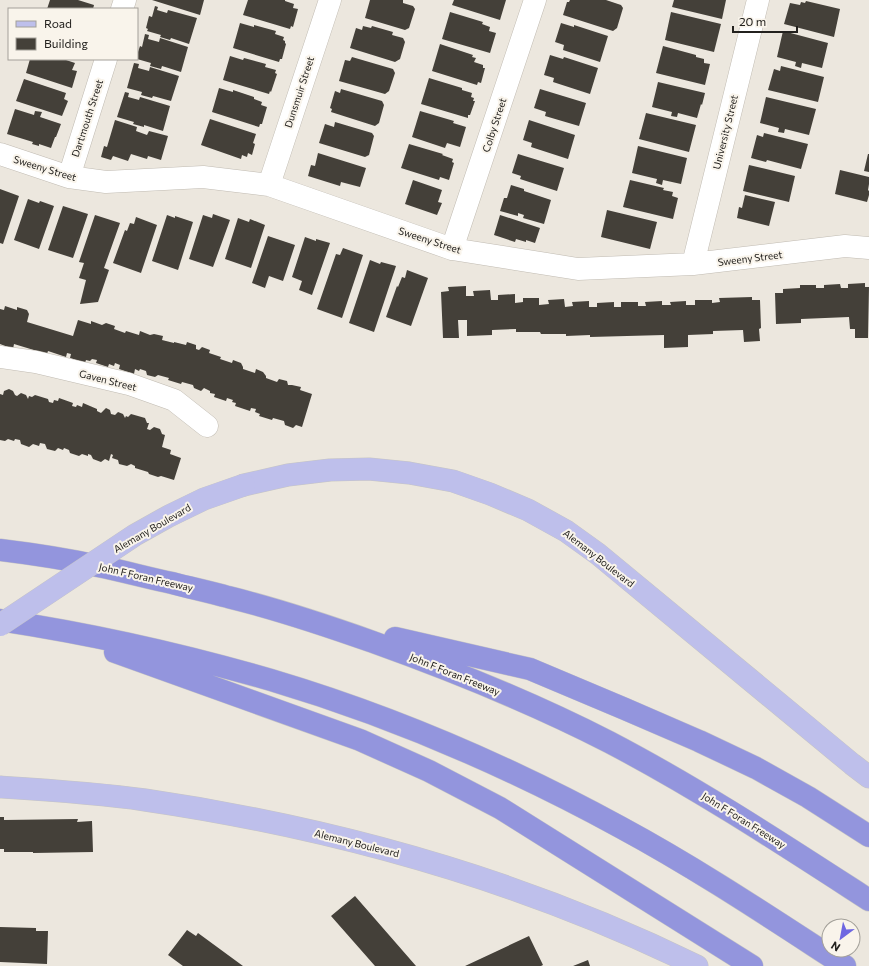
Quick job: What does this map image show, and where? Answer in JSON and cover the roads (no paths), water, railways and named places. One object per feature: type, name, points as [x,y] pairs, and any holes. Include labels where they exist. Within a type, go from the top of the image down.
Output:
[{"type":"highway","name":"John F Foran Freeway","points":[[0,550],[99,566],[227,596],[350,634],[498,690],[568,722],[694,789],[765,832],[869,900]]},
{"type":"highway","points":[[271,609],[530,669],[699,741],[756,768],[808,797],[869,836]]},
{"type":"highway","points":[[0,620],[87,635],[172,654],[272,680],[366,712],[450,745],[536,784],[621,828],[702,874],[845,966]]},
{"type":"highway","points":[[40,626],[360,740],[429,771],[500,808],[752,966]]},
{"type":"main road","name":"Alemany Boulevard","points":[[0,624],[135,535],[204,499],[244,485],[288,475],[330,470],[369,469],[409,473],[453,481],[490,494],[528,510],[566,531],[598,554],[869,777]]},
{"type":"main road","name":"Alemany Boulevard","points":[[0,787],[54,790],[144,800],[235,815],[325,834],[411,856],[498,884],[584,916],[697,966]]},
{"type":"street","name":"Dunsmuir Street","points":[[268,185],[330,0]]},
{"type":"street","name":"Colby Street","points":[[452,249],[535,0]]},
{"type":"street","name":"University Street","points":[[693,264],[758,0]]},
{"type":"street","name":"Dartmouth Street","points":[[68,177],[106,60]]},
{"type":"street","name":"Sweeny Street","points":[[0,154],[68,177],[106,182],[203,177],[268,185],[452,249],[578,269],[693,264],[845,246],[869,248]]},
{"type":"street","name":"Gaven Street","points":[[0,357],[36,362],[130,384],[174,400],[207,426]]}]
